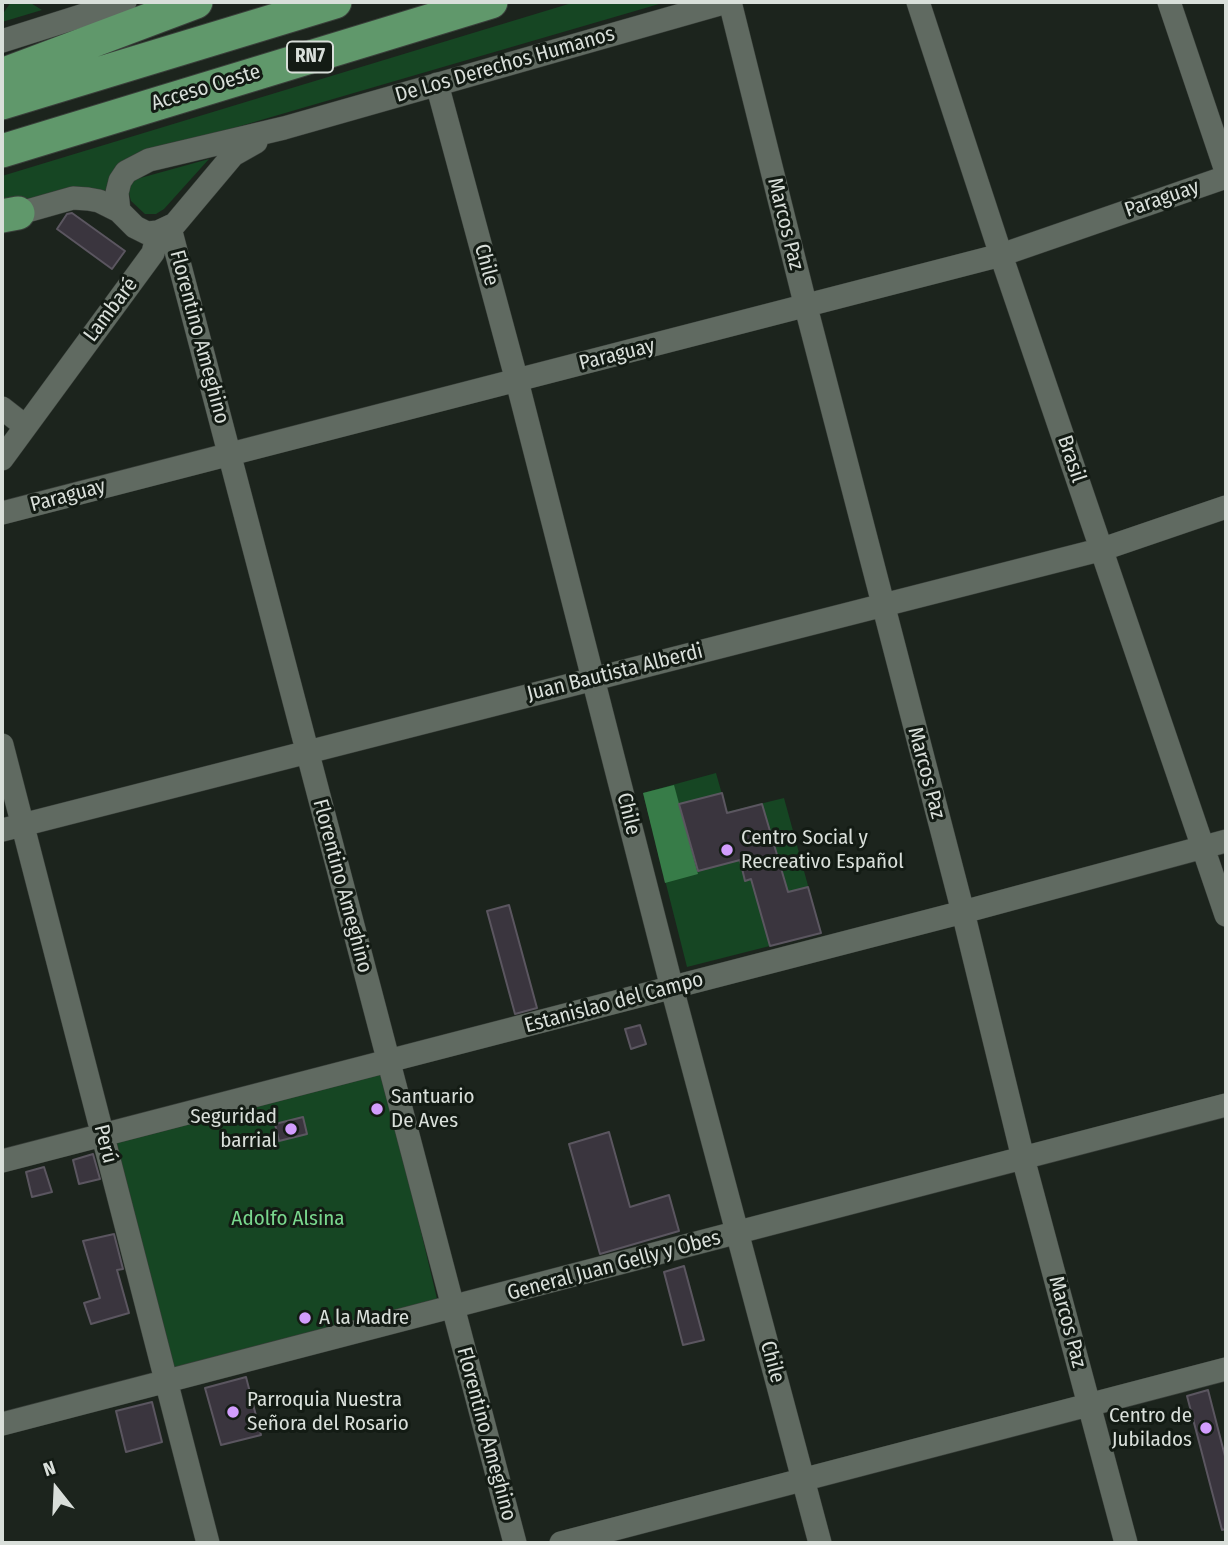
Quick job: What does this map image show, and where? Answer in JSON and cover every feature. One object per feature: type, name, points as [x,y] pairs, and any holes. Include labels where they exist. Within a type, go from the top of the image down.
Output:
[{"type":"highway","points":[[2,75],[196,2]]},
{"type":"highway","name":"RN7","points":[[2,103],[334,2]]},
{"type":"highway","name":"Acceso Oeste","points":[[2,151],[491,2]]},
{"type":"street","points":[[2,41],[125,2]]},
{"type":"street","name":"De Los Derechos Humanos","points":[[119,211],[117,193],[120,181],[126,172],[138,165],[284,128],[728,2]]},
{"type":"street","name":"Marcos Paz","points":[[728,2],[963,912],[1023,1158],[1126,1543]]},
{"type":"street","name":"Brasil","points":[[918,2],[1001,255],[1226,915]]},
{"type":"street","points":[[1169,2],[1226,171]]},
{"type":"street","name":"Chile","points":[[437,84],[517,381],[672,988],[820,1543]]},
{"type":"street","name":"De Los Derechos Humanos","points":[[222,167],[233,155],[284,128]]},
{"type":"street","name":"Lambaré","points":[[2,459],[153,253],[164,230],[176,224],[222,167]]},
{"type":"street","name":"Paraguay","points":[[2,513],[1001,255],[1226,177]]},
{"type":"street","points":[[7,216],[73,198],[99,201],[119,211],[135,227],[147,233],[164,230]]},
{"type":"street","name":"Florentino Ameghino","points":[[164,230],[230,454],[515,1543]]},
{"type":"street","points":[[2,408],[25,426]]},
{"type":"street","name":"Juan Bautista Alberdi","points":[[13,828],[883,606],[1102,548],[1226,507]]},
{"type":"street","name":"Perú","points":[[2,745],[13,828],[102,1136],[208,1543]]},
{"type":"street","name":"Estanislao del Campo","points":[[2,1161],[963,912],[1226,841]]},
{"type":"street","name":"General Juan Gelly y Obes","points":[[2,1424],[1226,1105]]},
{"type":"street","points":[[561,1543],[1226,1370]]},
{"type":"green space","points":[[11,2],[29,2],[42,10],[2,22],[2,15]]},
{"type":"green space","points":[[575,2],[666,2],[141,155],[121,162],[102,196],[2,206],[2,176]]},
{"type":"green space","points":[[209,159],[164,209],[156,214],[145,214],[131,201],[128,189],[133,180]]},
{"type":"green space","name":"Centro Social y Recreativo Español","points":[[716,773],[727,812],[784,798],[821,933],[687,967],[643,793]]},
{"type":"green space","name":"Adolfo Alsina","points":[[382,1068],[438,1303],[175,1371],[115,1143]]},
{"type":"shaded area","points":[[674,785],[698,874],[665,883],[643,793]]},
{"type":"building","points":[[72,213],[125,251],[112,269],[57,229],[67,214]]},
{"type":"building","points":[[722,793],[727,813],[762,804],[788,892],[808,887],[821,933],[770,946],[751,879],[745,881],[740,860],[698,871],[679,804]]},
{"type":"building","points":[[509,905],[537,1008],[515,1014],[487,911]]},
{"type":"building","points":[[640,1025],[646,1044],[631,1049],[625,1029]]},
{"type":"building","name":"Seguridad barrial","points":[[303,1117],[307,1134],[279,1141],[275,1124]]},
{"type":"building","points":[[609,1132],[630,1207],[669,1195],[679,1231],[600,1254],[569,1144]]},
{"type":"building","points":[[93,1154],[100,1179],[79,1184],[73,1160]]},
{"type":"building","points":[[44,1167],[52,1192],[32,1197],[26,1172]]},
{"type":"building","points":[[114,1234],[123,1269],[117,1270],[129,1313],[91,1324],[84,1303],[100,1298],[83,1241]]},
{"type":"building","points":[[684,1266],[704,1340],[683,1345],[664,1272]]},
{"type":"building","name":"Parroquia Nuestra Señora del Rosario","points":[[246,1377],[261,1435],[221,1445],[205,1388]]},
{"type":"building","name":"Centro de Jubilados","points":[[1208,1390],[1226,1460],[1226,1529],[1222,1530],[1187,1396]]},
{"type":"building","points":[[152,1402],[162,1442],[126,1452],[116,1411]]},
{"type":"place","name":"Centro Social y Recreativo Español","points":[[727,850]]},
{"type":"place","name":"Santuario De Aves","points":[[377,1109]]},
{"type":"place","name":"Seguridad barrial","points":[[291,1129]]},
{"type":"place","name":"A la Madre","points":[[305,1318]]},
{"type":"place","name":"Parroquia Nuestra Señora del Rosario","points":[[233,1412]]},
{"type":"place","name":"Centro de Jubilados","points":[[1206,1428]]}]
